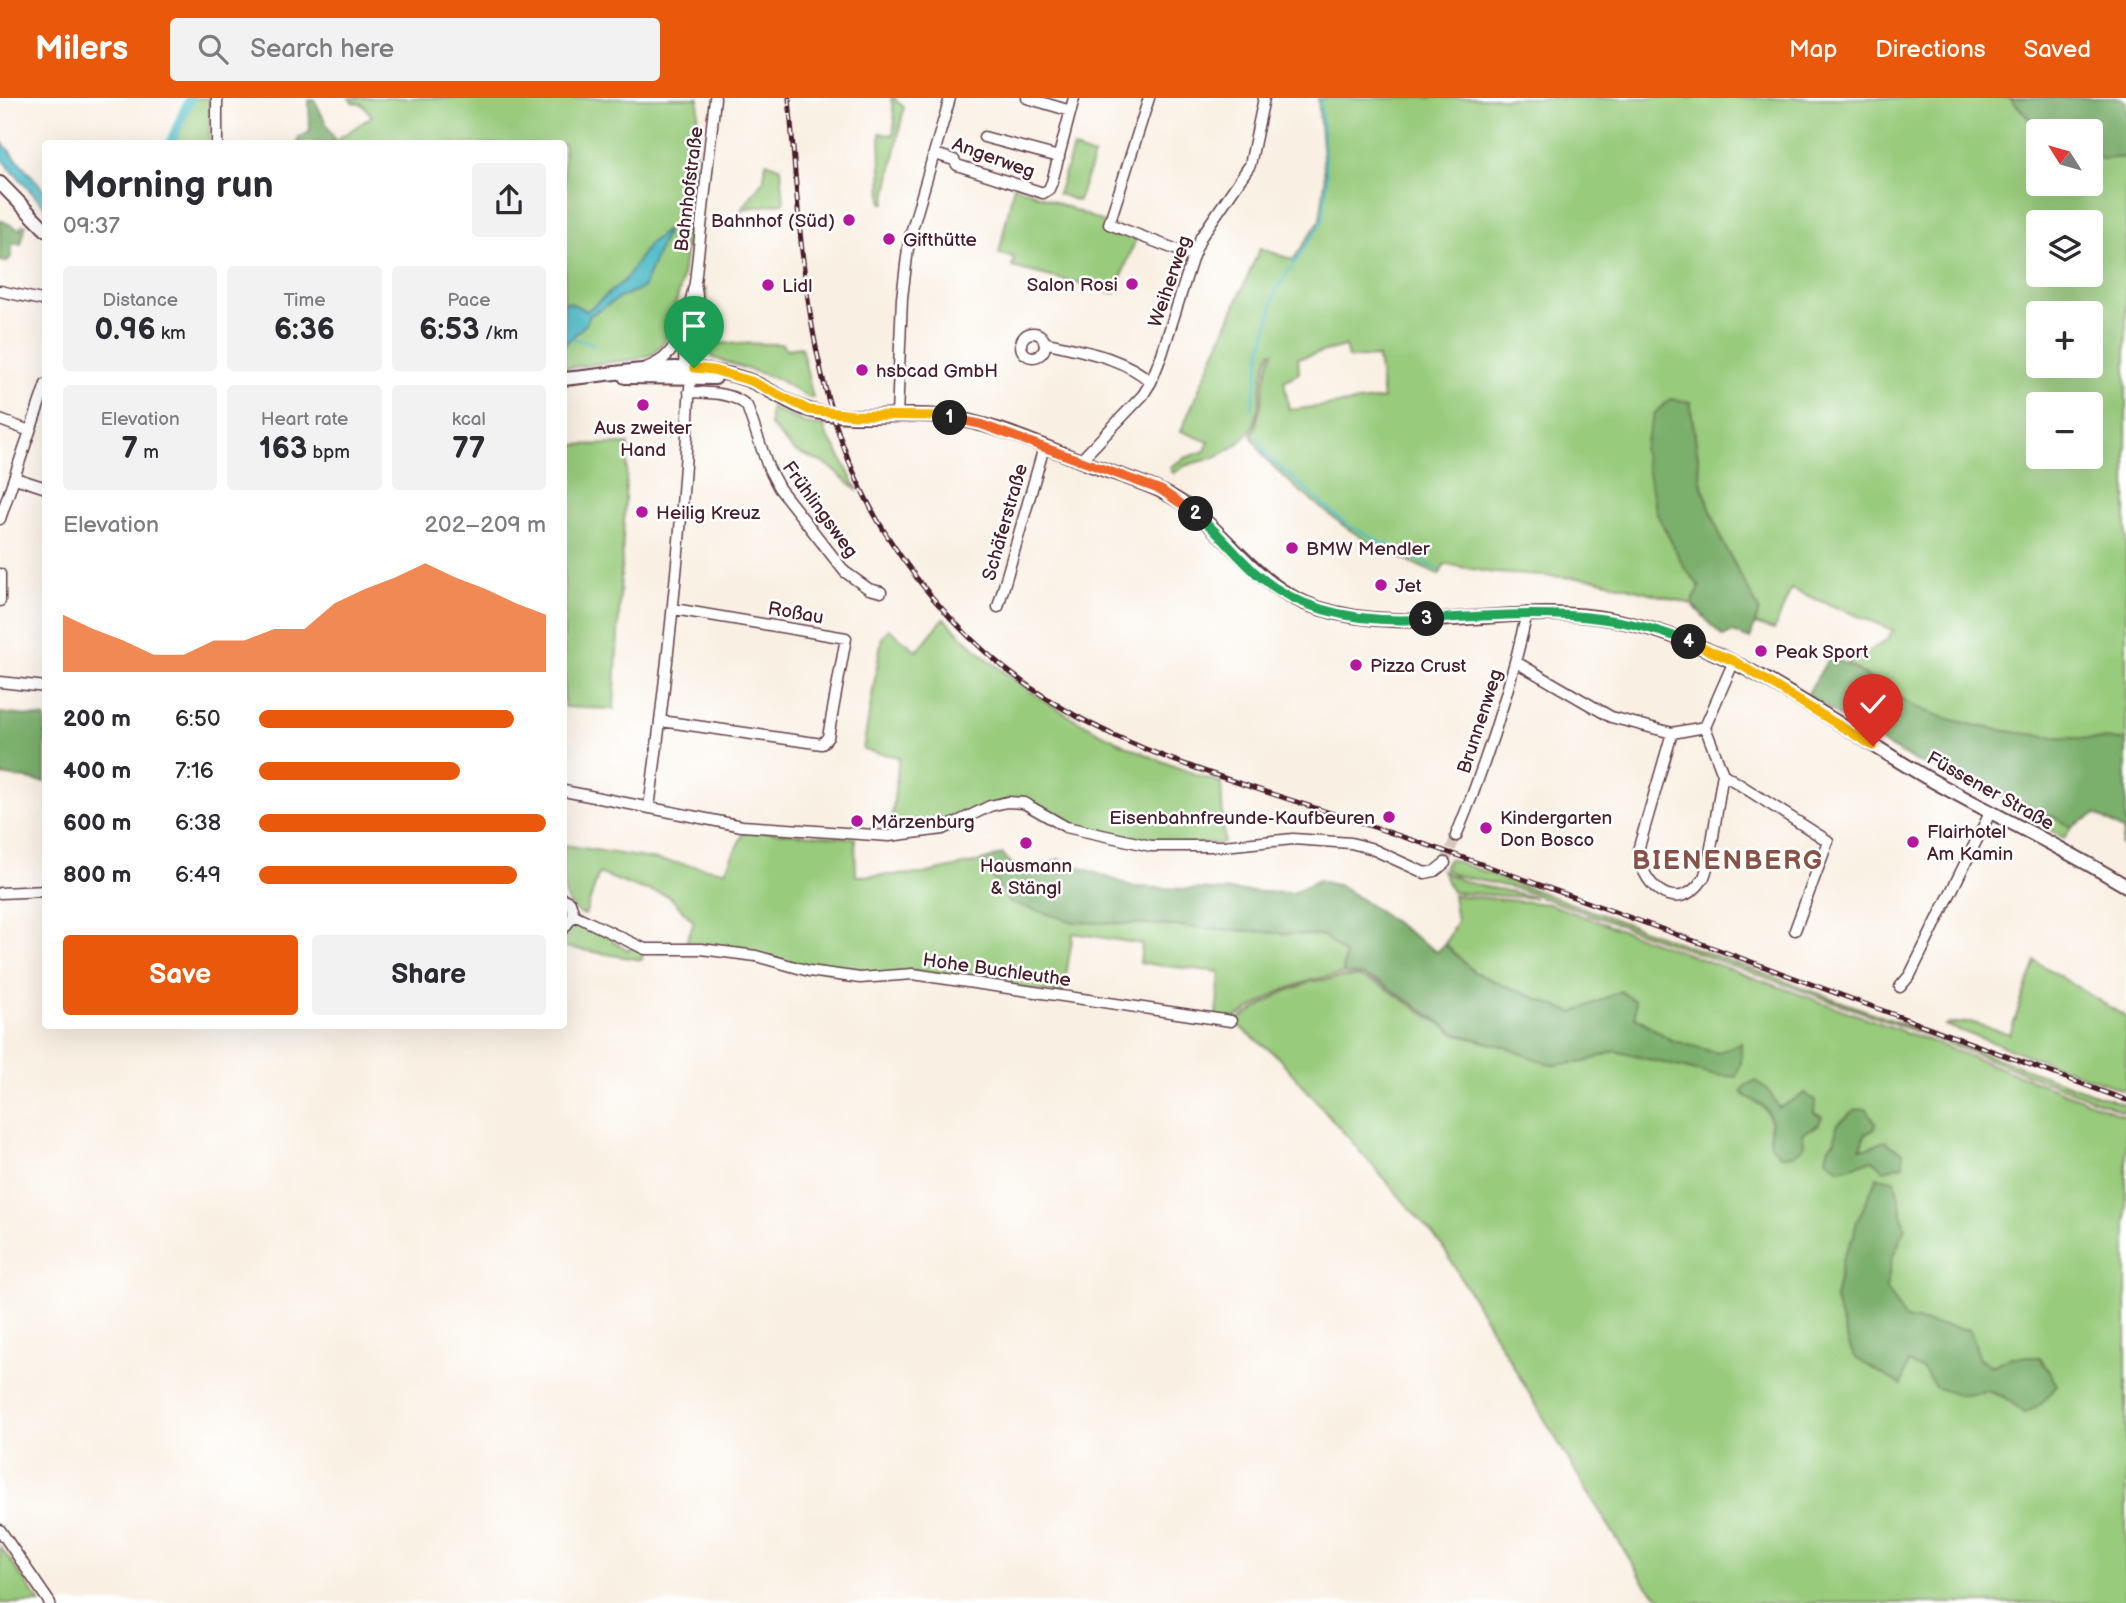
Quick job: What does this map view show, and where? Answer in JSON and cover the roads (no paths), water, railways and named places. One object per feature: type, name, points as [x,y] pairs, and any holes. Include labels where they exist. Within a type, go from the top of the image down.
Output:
[{"type":"main road","points":[[0,183],[42,226]]},
{"type":"main road","points":[[567,379],[646,368],[689,378]]},
{"type":"main road","name":"Füssener Straße","points":[[689,378],[713,370],[751,381],[809,410],[854,415],[940,416],[980,424],[1044,447],[1161,490],[1208,524],[1260,576],[1282,592],[1318,608],[1352,617],[1387,621],[1527,613],[1610,619],[1671,635],[1734,661],[1927,778],[2126,886]]},
{"type":"main road","points":[[597,376],[689,378]]},
{"type":"street","points":[[217,98],[217,140]]},
{"type":"street","name":"Bahnhofstraße","points":[[646,368],[662,362],[668,356],[685,325],[695,283],[715,98]]},
{"type":"street","points":[[897,415],[902,298],[909,240],[950,98]]},
{"type":"street","points":[[1027,98],[1071,111]]},
{"type":"street","name":"Angerweg","points":[[935,154],[954,160],[957,165],[1043,193],[1049,189],[1074,98]]},
{"type":"street","points":[[1149,98],[1109,224],[1193,256]]},
{"type":"street","name":"Weiherweg","points":[[1080,461],[1143,396],[1151,382],[1193,256],[1202,237],[1250,165],[1264,98]]},
{"type":"street","name":"Angerweg","points":[[984,138],[1059,157]]},
{"type":"street","name":"Bahnhofstraße","points":[[689,378],[698,294],[695,283]]},
{"type":"street","points":[[0,291],[42,300]]},
{"type":"street","name":"Bahnhofstraße","points":[[685,325],[689,378]]},
{"type":"street","points":[[1044,342],[1105,356],[1140,372],[1151,382]]},
{"type":"street","points":[[649,808],[674,609],[689,378]]},
{"type":"street","name":"Frühlingsweg","points":[[689,378],[721,394],[740,399],[747,406],[768,467],[779,488],[845,572],[869,589],[881,592]]},
{"type":"street","points":[[0,519],[42,396]]},
{"type":"street","points":[[0,420],[30,431]]},
{"type":"street","name":"Schäferstraße","points":[[998,607],[1044,447]]},
{"type":"street","points":[[15,478],[42,487]]},
{"type":"street","points":[[0,574],[0,601]]},
{"type":"street","name":"Roßau","points":[[661,721],[822,744],[828,737],[846,638],[674,609]]},
{"type":"street","name":"Brunnenweg","points":[[1456,836],[1473,794],[1516,662],[1527,613]]},
{"type":"street","points":[[1672,733],[1639,847],[1639,858],[1646,875],[1660,892],[1669,897],[1680,898],[1690,893],[1705,878],[1723,774],[1705,727],[1734,661]]},
{"type":"street","points":[[1516,662],[1611,717],[1672,733],[1705,727]]},
{"type":"street","points":[[0,682],[42,687]]},
{"type":"street","points":[[1723,774],[1828,841],[1795,930]]},
{"type":"street","points":[[567,792],[742,826],[889,836],[943,829],[990,807],[1007,802],[1024,803],[1066,827],[1151,846],[1224,846],[1293,839],[1360,846],[1425,873],[1435,871],[1445,863]]},
{"type":"street","points":[[1900,987],[1910,975],[1991,811]]},
{"type":"street","points":[[0,894],[42,891]]},
{"type":"street","points":[[567,900],[574,915],[567,924]]},
{"type":"street","name":"Hohe Buchleuthe","points":[[574,915],[645,949],[701,948],[756,956],[810,971],[860,978],[913,974],[1231,1021]]},
{"type":"street","points":[[0,1530],[50,1603]]},
{"type":"water","points":[[0,140],[42,188],[42,204],[0,157]]},
{"type":"water","points":[[667,230],[643,288],[623,296],[589,316],[586,324],[567,342],[567,302],[587,311],[625,280],[649,244]]},
{"type":"waterway","points":[[172,140],[190,98]]},
{"type":"waterway","points":[[1252,409],[1261,352],[1276,290],[1323,220],[1327,181],[1320,98]]},
{"type":"waterway","points":[[572,338],[593,344]]},
{"type":"waterway","points":[[1258,438],[1269,458],[1347,525],[1439,570]]},
{"type":"tunnel","points":[[1445,863],[1456,836]]},
{"type":"railway","points":[[789,98],[798,211],[812,323],[838,432],[859,484],[886,534],[940,606],[982,649],[1029,686],[1079,718],[1184,764],[1520,878],[2126,1100]]},
{"type":"place","name":"Bahnhof (Süd)","points":[[849,220]]},
{"type":"place","name":"Gifthütte","points":[[889,239]]},
{"type":"place","name":"Salon Rosi","points":[[1132,284]]},
{"type":"place","name":"Lidl","points":[[768,285]]},
{"type":"place","name":"hsbcad GmbH","points":[[862,370]]},
{"type":"place","name":"Aus zweiter Hand","points":[[643,405]]},
{"type":"place","name":"Heilig Kreuz","points":[[642,512]]},
{"type":"place","name":"BMW Mendler","points":[[1292,548]]},
{"type":"place","name":"Jet","points":[[1381,585]]},
{"type":"place","name":"Peak Sport","points":[[1761,651]]},
{"type":"place","name":"Pizza Crust","points":[[1356,665]]},
{"type":"place","name":"Eisenbahnfreunde-Kaufbeuren","points":[[1389,817]]},
{"type":"place","name":"Märzenburg","points":[[857,821]]},
{"type":"place","name":"Kindergarten Don Bosco","points":[[1486,828]]},
{"type":"place","name":"Flairhotel Am Kamin","points":[[1913,842]]},
{"type":"place","name":"Hausmann & Stängl","points":[[1026,843]]},
{"type":"district","name":"BIENENBERG","points":[[1728,860]]}]
